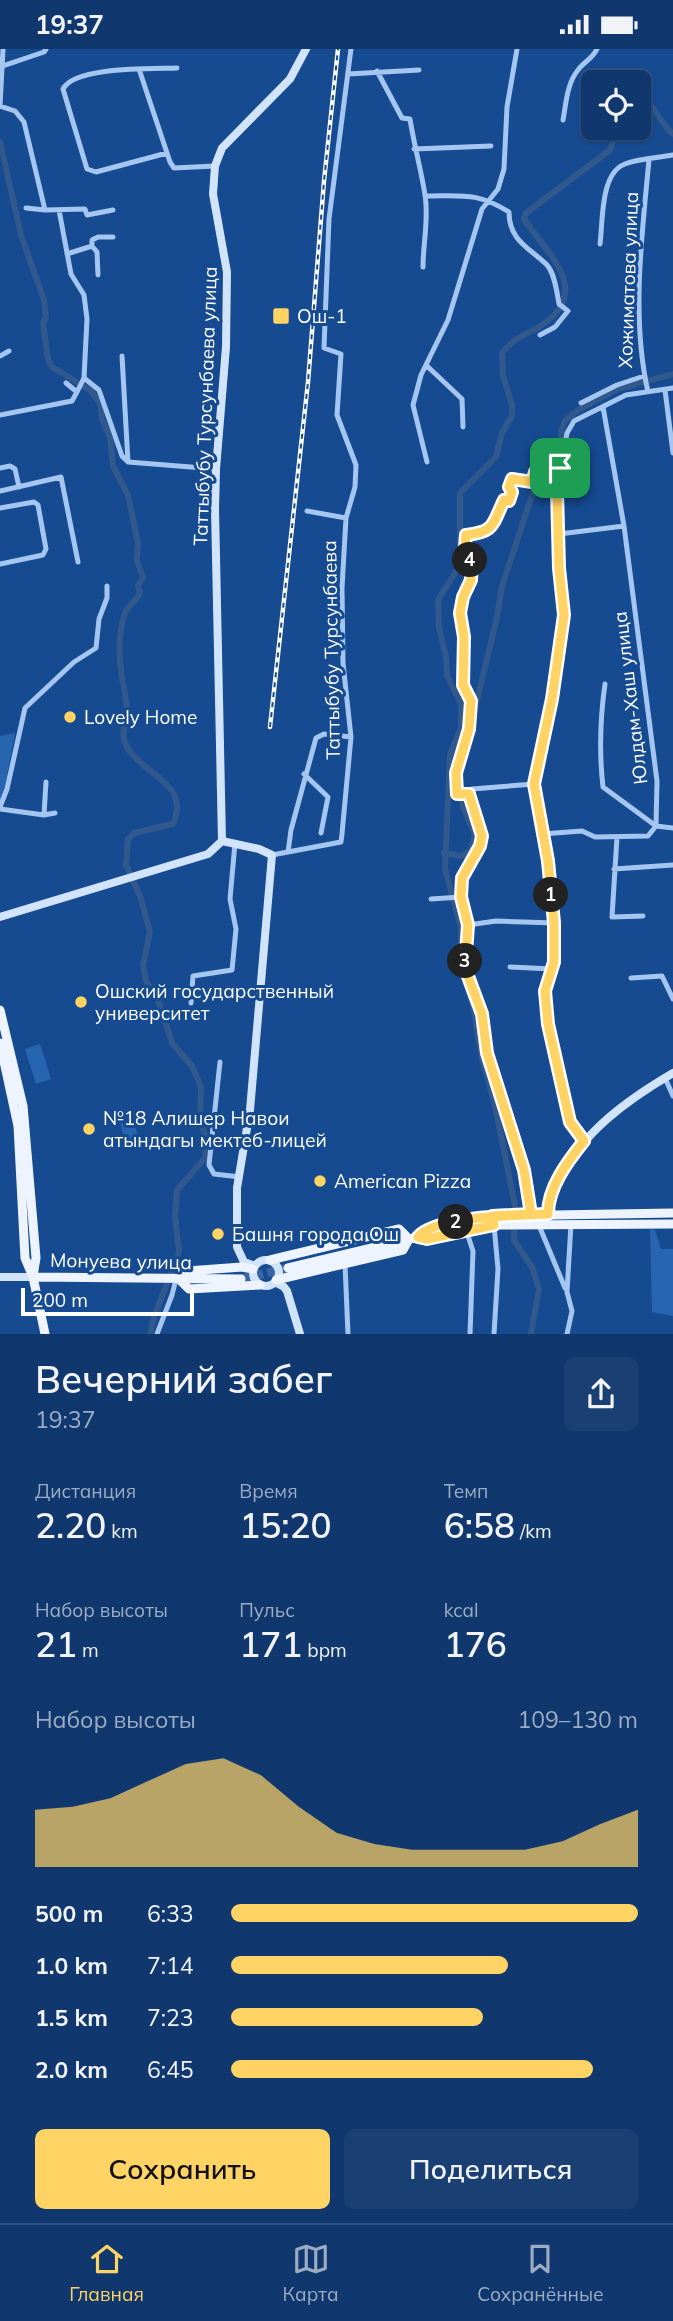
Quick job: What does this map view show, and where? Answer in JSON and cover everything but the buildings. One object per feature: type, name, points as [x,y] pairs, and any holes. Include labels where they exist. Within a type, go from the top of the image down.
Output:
[{"type":"main road","points":[[0,1010],[25,1121],[36,1258],[33,1277]]},
{"type":"main road","points":[[0,1043],[18,1126],[24,1258],[33,1277],[45,1334]]},
{"type":"main road","points":[[276,1281],[403,1250],[424,1230],[531,1214],[673,1213]]},
{"type":"main road","points":[[288,1268],[414,1238],[427,1239],[493,1221],[673,1224]]},
{"type":"main road","points":[[270,1260],[399,1229],[414,1238]]},
{"type":"main road","points":[[254,1268],[187,1271],[173,1279],[189,1289],[260,1285]]},
{"type":"main road","name":"Монуева улица","points":[[33,1277],[241,1279]]},
{"type":"street","points":[[3,49],[0,106],[15,111],[24,122],[45,210]]},
{"type":"street","points":[[0,68],[46,49]]},
{"type":"street","points":[[139,69],[174,168],[215,166],[222,148],[290,79],[306,49]]},
{"type":"street","points":[[351,49],[348,74],[419,70]]},
{"type":"street","points":[[427,462],[413,405],[421,375],[448,320],[482,209],[498,189],[504,169],[507,107],[517,49]]},
{"type":"street","points":[[563,120],[576,71],[597,49]]},
{"type":"street","points":[[167,153],[96,172],[87,169],[63,89],[69,81],[107,70],[177,68]]},
{"type":"street","points":[[377,71],[402,118],[410,119],[425,196],[423,267]]},
{"type":"street","name":"Таттыбубу Турсунбаева","points":[[272,855],[341,842],[351,737],[343,663],[342,588],[346,518],[355,487],[355,465],[337,415],[341,354],[324,348],[324,321],[329,219],[348,74]]},
{"type":"street","points":[[414,149],[491,146]]},
{"type":"street","points":[[600,244],[607,185],[612,174],[621,165],[673,155]]},
{"type":"street","name":"Хожиматова улица","points":[[581,403],[617,385],[645,378],[640,308],[649,160]]},
{"type":"street","name":"Таттыбубу Турсунбаева улица","points":[[215,166],[214,194],[227,272],[226,347],[216,469],[222,841]]},
{"type":"street","points":[[425,196],[474,196],[490,200],[509,212],[509,223],[519,242],[547,265],[559,304],[568,311],[555,327],[540,335]]},
{"type":"street","points":[[26,208],[85,209],[87,215],[113,210]]},
{"type":"street","points":[[0,415],[65,404],[72,401],[80,385],[87,319],[83,295],[71,274],[59,210]]},
{"type":"street","points":[[98,275],[97,252],[92,246],[92,240],[98,237],[113,237]]},
{"type":"street","points":[[67,254],[92,246]]},
{"type":"street","points":[[0,356],[9,351]]},
{"type":"street","points":[[122,356],[128,462]]},
{"type":"street","points":[[426,365],[462,399],[463,427]]},
{"type":"street","points":[[645,378],[648,389]]},
{"type":"street","points":[[66,383],[99,390],[122,456],[128,462],[216,469]]},
{"type":"street","points":[[584,1141],[570,1122],[550,1041],[545,991],[553,969],[554,923],[548,861],[534,784],[552,699],[564,615],[557,490],[567,433],[574,421],[626,395],[648,389],[673,388]]},
{"type":"street","points":[[665,390],[673,453]]},
{"type":"street","name":"Юлдам-Хаш улица","points":[[603,407],[624,526],[657,781],[656,826]]},
{"type":"street","points":[[0,468],[10,466],[15,469],[19,487]]},
{"type":"street","points":[[534,784],[472,789],[464,794],[457,794],[456,773],[469,729],[471,701],[463,685],[464,637],[460,613],[463,597],[471,580],[472,560],[464,560],[466,535],[484,533],[491,528],[504,500],[509,501],[512,479],[532,482],[535,472],[560,468]]},
{"type":"street","points":[[0,491],[61,477],[78,562]]},
{"type":"street","points":[[0,508],[34,502],[38,505],[46,549],[43,555],[0,564]]},
{"type":"street","points":[[307,511],[346,518]]},
{"type":"street","points":[[559,534],[624,526]]},
{"type":"street","points":[[55,813],[44,815],[0,808],[7,789],[25,708],[74,662],[96,649],[99,619],[107,598],[107,586]]},
{"type":"street","points":[[605,684],[600,716],[603,787],[656,826],[673,828]]},
{"type":"street","points":[[288,852],[313,744],[319,735],[351,737]]},
{"type":"street","points":[[304,774],[328,797],[321,833]]},
{"type":"street","points":[[44,815],[46,782]]},
{"type":"street","points":[[464,794],[482,840],[464,871],[459,897],[468,925],[465,961],[467,978],[482,1014],[487,1053],[524,1170],[531,1214]]},
{"type":"street","points":[[542,834],[582,831],[595,837],[648,836],[656,826]]},
{"type":"street","points":[[617,837],[612,916],[643,916]]},
{"type":"street","points":[[0,917],[208,854],[222,841],[259,849],[272,855],[250,1110],[237,1188],[237,1247],[244,1262],[254,1268]]},
{"type":"street","points":[[191,1003],[193,976],[232,970],[236,929],[230,899],[235,843]]},
{"type":"street","points":[[614,869],[673,865]]},
{"type":"street","points":[[432,898],[459,897]]},
{"type":"street","points":[[468,925],[496,921],[554,923]]},
{"type":"street","points":[[510,967],[553,969]]},
{"type":"street","points":[[631,978],[662,976],[673,999]]},
{"type":"street","points":[[220,1062],[209,1165],[214,1174],[240,1177]]},
{"type":"street","points":[[548,1214],[548,1200],[569,1159],[584,1141],[618,1109],[669,1076],[673,1096]]},
{"type":"street","points":[[493,1221],[498,1269],[494,1334]]},
{"type":"street","points":[[538,1223],[567,1292],[572,1311],[567,1334]]},
{"type":"street","points":[[567,1292],[570,1224]]},
{"type":"street","points":[[466,1230],[473,1251],[470,1334]]},
{"type":"street","points":[[270,1260],[278,1269],[276,1281],[267,1286],[260,1285],[253,1276],[254,1268],[260,1261],[270,1260]]},
{"type":"street","points":[[345,1264],[348,1334]]},
{"type":"street","name":"Монуева улица","points":[[0,1277],[33,1277]]},
{"type":"street","points":[[157,1334],[172,1295],[173,1279]]},
{"type":"street","points":[[276,1281],[287,1291],[300,1334]]},
{"type":"shaded area","points":[[15,733],[4,791],[0,800],[0,736]]},
{"type":"shaded area","points":[[40,1044],[51,1079],[36,1084],[25,1049]]},
{"type":"shaded area","points":[[133,1118],[140,1143],[126,1146],[120,1121]]},
{"type":"shaded area","points":[[650,1229],[655,1230],[661,1249],[673,1249],[673,1316],[652,1312]]},
{"type":"waterway","points":[[651,106],[673,134]]},
{"type":"waterway","points":[[531,1334],[539,1289],[532,1267],[514,1240],[515,1206],[473,1006],[461,967],[461,928],[445,869],[450,755],[461,728],[461,704],[447,676],[446,657],[439,628],[438,600],[460,565],[460,493],[496,457],[502,433],[512,416],[512,405],[503,376],[502,353],[517,339],[542,325],[557,312],[564,299],[565,286],[561,272],[524,219],[526,213],[610,150],[614,140]]},
{"type":"waterway","points":[[0,142],[21,235],[44,300],[46,317],[43,323],[48,360],[52,367],[90,390],[100,403],[102,419],[110,438],[113,466],[128,495],[138,543],[137,561],[143,577],[138,586],[139,595],[125,613],[120,637],[121,670],[127,707],[125,743],[132,754],[170,788],[177,809],[173,824],[134,833],[128,839],[126,865],[140,896],[150,932],[143,965],[146,981],[158,1000],[172,1043],[192,1066],[201,1087],[200,1118],[207,1143],[205,1158],[177,1190],[175,1216],[179,1252],[150,1334]]},
{"type":"waterway","points":[[469,734],[502,586],[541,468],[555,457],[561,446],[561,431],[565,421],[578,410],[618,389],[673,374]]},
{"type":"waterway","points":[[444,853],[461,856],[471,850],[475,834],[463,807],[458,768]]},
{"type":"tunnel","points":[[241,1279],[288,1268]]},
{"type":"railway","points":[[270,727],[308,382],[338,49]]},
{"type":"place","name":"Ош-1","points":[[281,316]]},
{"type":"place","name":"Lovely Home","points":[[70,717]]},
{"type":"place","name":"Ошский государственный университет","points":[[81,1002]]},
{"type":"place","name":"№18 Алишер Навои атындагы мектеб-лицей","points":[[89,1129]]},
{"type":"place","name":"American Pizza","points":[[320,1181]]},
{"type":"place","name":"Башня города Ош","points":[[218,1234]]},
{"type":"route","points":[[560,468],[535,472],[532,482],[512,479],[509,501],[504,500],[491,528],[484,533],[466,535],[464,560],[472,560],[471,580],[463,597],[460,613],[464,637],[463,685],[471,701],[469,729],[456,773],[457,794],[469,794],[482,832],[480,846],[462,878],[461,897],[468,925],[465,968],[482,1014],[487,1053],[506,1111],[510,1133],[524,1170],[531,1214],[492,1216],[494,1225],[427,1239],[418,1237],[424,1230],[464,1220],[492,1216],[548,1214],[548,1200],[569,1159],[584,1141],[570,1122],[550,1041],[545,991],[554,962],[554,923],[548,861],[534,784],[552,699],[564,615],[559,568],[557,490],[560,468]]}]
